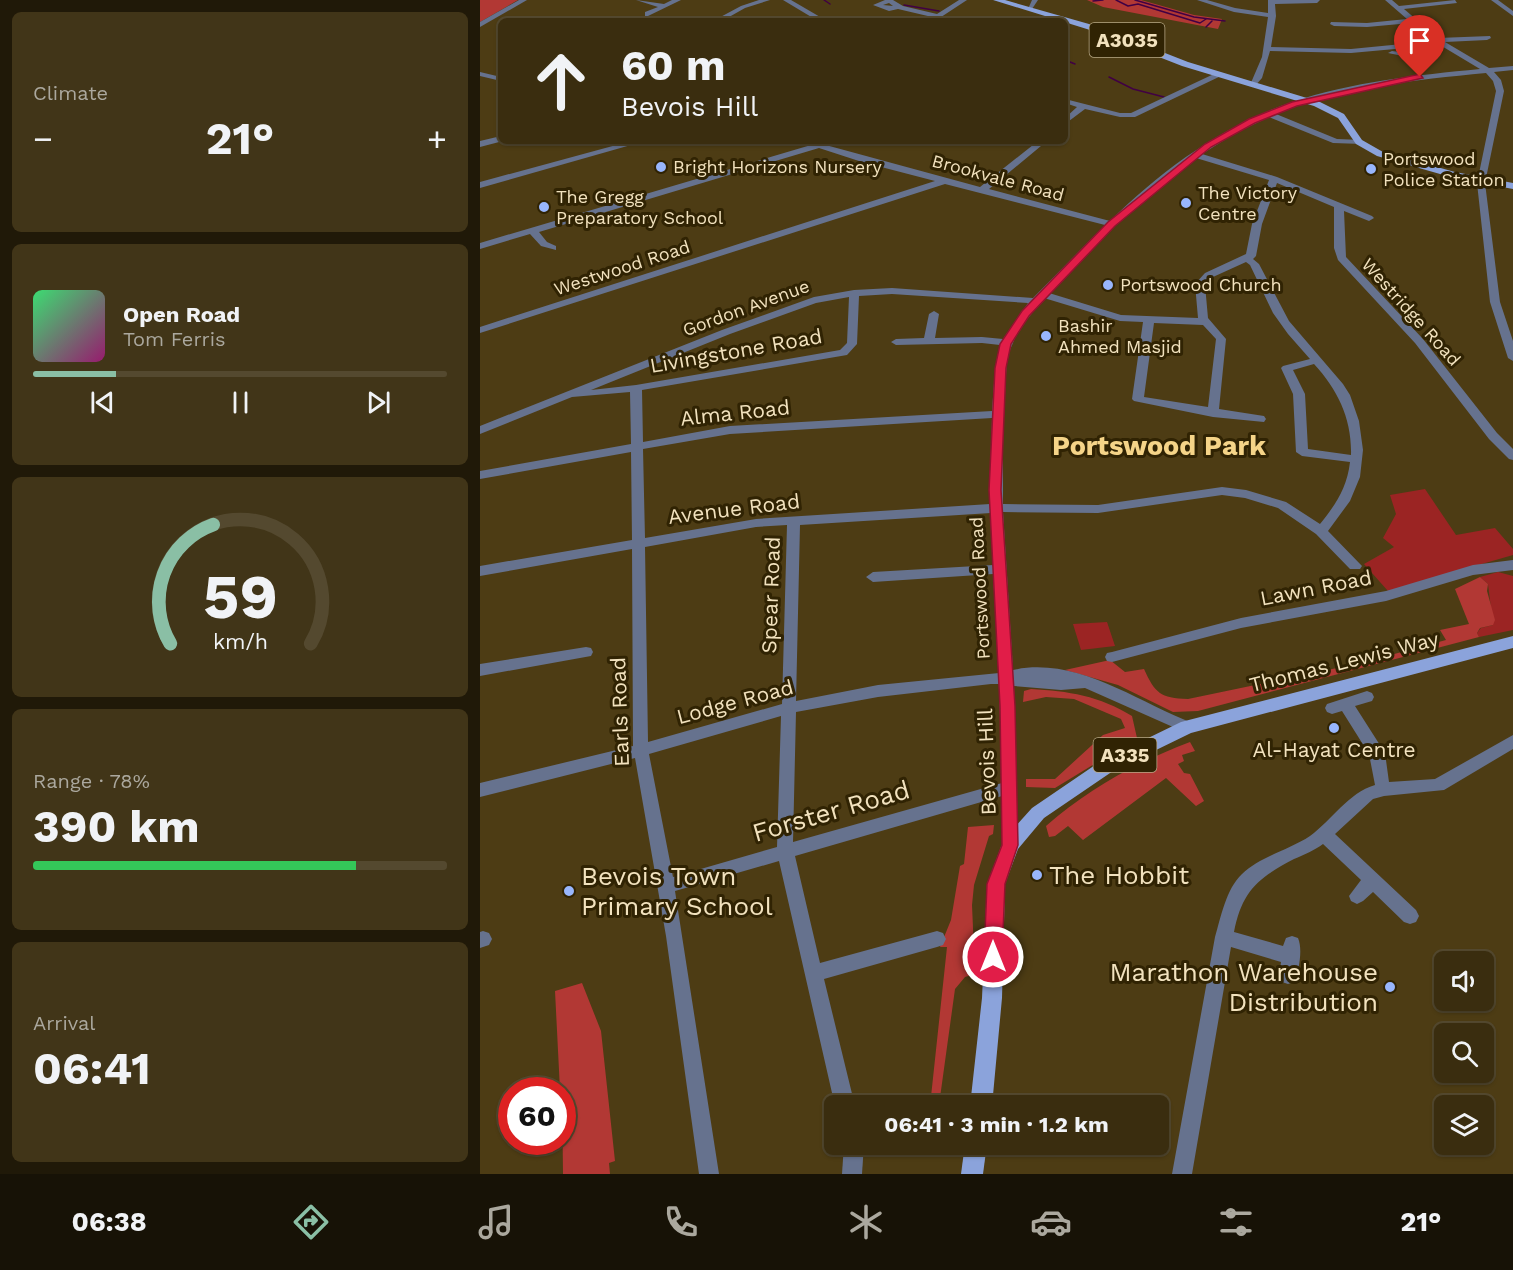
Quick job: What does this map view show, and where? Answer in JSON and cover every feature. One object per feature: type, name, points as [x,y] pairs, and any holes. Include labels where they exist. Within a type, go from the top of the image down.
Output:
[{"type":"main road","name":"A3035","points":[[997,0],[1061,18]]},
{"type":"main road","name":"A3035","points":[[1068,20],[1113,35],[1159,55],[1324,107],[1341,117],[1359,142],[1372,151],[1513,186]]},
{"type":"main road","name":"Thomas Lewis Way","points":[[1010,845],[1038,813],[1084,780],[1132,752],[1187,727],[1513,642]]},
{"type":"main road","name":"A335","points":[[982,1095],[992,998],[994,896],[1010,845]]},
{"type":"main road","points":[[972,1174],[975,1155]]},
{"type":"street","points":[[480,25],[524,0]]},
{"type":"street","points":[[639,0],[664,6]]},
{"type":"street","points":[[648,14],[678,0]]},
{"type":"street","points":[[723,18],[743,7],[767,0]]},
{"type":"street","points":[[786,0],[818,18]]},
{"type":"street","points":[[935,18],[964,0]]},
{"type":"street","points":[[1030,8],[1035,0]]},
{"type":"street","points":[[1200,0],[1234,10],[1272,16]]},
{"type":"street","points":[[1388,0],[1439,42],[1487,70],[1497,80],[1500,91],[1482,177],[1495,302],[1513,358]]},
{"type":"street","points":[[1494,0],[1513,14]]},
{"type":"street","points":[[1254,85],[1260,77],[1266,49],[1272,16],[1271,1],[1312,1]]},
{"type":"street","points":[[1397,9],[1455,2]]},
{"type":"street","points":[[899,7],[939,16]]},
{"type":"street","points":[[1334,24],[1367,25],[1411,21]]},
{"type":"street","points":[[1266,49],[1340,52],[1386,48],[1396,54],[1418,57],[1421,45],[1487,38]]},
{"type":"street","name":"Portswood Road","points":[[1006,677],[995,507],[1000,368],[1006,344],[1040,298],[1112,224],[1196,154],[1224,136],[1279,109],[1305,101],[1428,75],[1513,68]]},
{"type":"street","points":[[480,74],[498,78]]},
{"type":"street","points":[[1068,102],[1132,115],[1219,75]]},
{"type":"street","points":[[1279,109],[1286,99],[1285,95]]},
{"type":"street","points":[[1068,119],[1083,106]]},
{"type":"street","points":[[1269,114],[1336,141],[1359,142]]},
{"type":"street","points":[[480,144],[498,139]]},
{"type":"street","points":[[480,184],[630,144]]},
{"type":"street","name":"Brookvale Road","points":[[817,144],[944,181],[1112,224]]},
{"type":"street","points":[[981,191],[1039,144]]},
{"type":"street","points":[[480,246],[820,145]]},
{"type":"street","points":[[1196,154],[1274,179],[1369,218]]},
{"type":"street","points":[[1213,413],[1221,339],[1205,322],[1200,284],[1209,275],[1248,259],[1253,254],[1257,225],[1274,179]]},
{"type":"street","name":"Westwood Road","points":[[480,330],[944,181]]},
{"type":"street","name":"Westridge Road","points":[[1339,206],[1339,248],[1349,270],[1419,340],[1493,436],[1513,456]]},
{"type":"street","points":[[532,230],[544,244],[553,248]]},
{"type":"street","points":[[1248,259],[1254,264],[1278,314],[1338,385],[1351,411],[1355,432],[1355,459],[1350,489],[1342,505],[1321,531]]},
{"type":"street","name":"Gordon Avenue","points":[[480,430],[814,300],[854,292],[917,291],[1040,298],[1113,316],[1205,322]]},
{"type":"street","name":"Livingstone Road","points":[[571,393],[584,396],[848,351],[852,344],[854,292]]},
{"type":"street","points":[[929,341],[934,314]]},
{"type":"street","points":[[1149,320],[1138,399],[1260,419]]},
{"type":"street","points":[[896,342],[982,340],[1006,344]]},
{"type":"street","points":[[1317,360],[1287,368],[1299,394],[1302,452],[1355,459]]},
{"type":"street","name":"Earls Road","points":[[636,388],[640,542],[641,750],[666,886],[709,1174]]},
{"type":"street","name":"Alma Road","points":[[480,475],[730,429],[997,414]]},
{"type":"street","name":"Avenue Road","points":[[480,572],[717,528],[794,520],[995,507],[1111,508],[1197,493],[1222,491],[1246,494],[1282,505],[1321,531],[1355,566]]},
{"type":"street","name":"Spear Road","points":[[794,520],[785,850],[843,1095]]},
{"type":"street","name":"Lawn Road","points":[[1124,660],[1221,628],[1386,596],[1473,570],[1498,565],[1513,565]]},
{"type":"street","points":[[873,577],[1000,569]]},
{"type":"street","points":[[480,670],[586,652]]},
{"type":"street","points":[[1006,677],[1026,682],[1083,683],[1106,689],[1155,716],[1187,727]]},
{"type":"street","name":"Lodge Road","points":[[480,790],[641,750],[789,708],[878,691],[965,679],[1006,677]]},
{"type":"street","name":"Bevois Hill","points":[[1006,677],[1010,845]]},
{"type":"street","points":[[1367,697],[1339,706],[1377,753],[1380,780],[1384,789]]},
{"type":"street","points":[[1182,1174],[1224,937],[1235,899],[1247,880],[1275,861],[1324,834],[1368,794],[1384,789],[1438,785],[1513,741]]},
{"type":"street","name":"Forster Road","points":[[666,886],[1010,787]]},
{"type":"street","points":[[1324,834],[1410,916]]},
{"type":"street","points":[[1356,896],[1372,881]]},
{"type":"street","points":[[1224,937],[1291,950],[1288,976]]},
{"type":"street","points":[[815,973],[937,939]]},
{"type":"street","points":[[852,1174],[853,1155]]},
{"type":"shaded area","points":[[480,0],[518,0],[480,22]]},
{"type":"shaded area","points":[[1087,0],[1141,0],[1194,15],[1222,19],[1218,29],[1103,7]]},
{"type":"shaded area","points":[[1425,489],[1456,535],[1495,528],[1513,549],[1513,555],[1388,591],[1364,564],[1394,547],[1383,538],[1396,514],[1390,495]]},
{"type":"shaded area","points":[[1498,572],[1513,576],[1513,630],[1479,637],[1477,633],[1481,628],[1493,625],[1488,584],[1480,577]]},
{"type":"shaded area","points":[[1480,577],[1488,584],[1487,591],[1495,620],[1493,625],[1480,628],[1477,633],[1479,637],[1198,711],[1173,712],[1118,685],[1065,670],[1110,660],[1125,672],[1144,669],[1155,689],[1160,693],[1188,699],[1361,663],[1446,640],[1440,630],[1469,624],[1455,589]]},
{"type":"shaded area","points":[[1107,622],[1115,646],[1081,650],[1073,624]]},
{"type":"shaded area","points":[[1031,689],[1083,696],[1120,709],[1132,716],[1137,738],[1055,788],[1026,787],[1026,779],[1055,779],[1103,735],[1125,728],[1121,719],[1074,699],[1046,697],[1023,702],[1024,691]]},
{"type":"shaded area","points":[[1190,742],[1195,751],[1182,755],[1184,761],[1178,764],[1184,773],[1190,774],[1204,801],[1196,806],[1166,778],[1083,840],[1068,826],[1055,836],[1049,837],[1046,826],[1096,788],[1151,758]]},
{"type":"shaded area","points":[[994,825],[993,834],[989,836],[974,885],[972,905],[975,974],[965,977],[955,989],[940,1095],[931,1095],[947,947],[940,947],[951,920],[960,866],[964,864],[968,827]]},
{"type":"shaded area","points":[[582,983],[601,1031],[615,1161],[609,1163],[610,1174],[563,1174],[563,1155],[576,1155],[576,1077],[559,1077],[555,991]]},
{"type":"waterway","points":[[824,0],[830,4]]},
{"type":"waterway","points":[[1093,1],[1103,0]]},
{"type":"waterway","points":[[1116,0],[1128,6],[1138,4],[1200,23],[1206,19]]},
{"type":"waterway","points":[[1135,0],[1194,17],[1225,21]]},
{"type":"waterway","points":[[904,5],[939,11]]},
{"type":"waterway","points":[[1206,27],[1212,21]]},
{"type":"waterway","points":[[1068,61],[1075,64]]},
{"type":"waterway","points":[[1109,77],[1133,89],[1164,97]]},
{"type":"place","name":"Bright Horizons Nursery","points":[[661,167]]},
{"type":"place","name":"Portswood Police Station","points":[[1371,169]]},
{"type":"place","name":"The Victory Centre","points":[[1186,203]]},
{"type":"place","name":"The Gregg Preparatory School","points":[[544,207]]},
{"type":"place","name":"Portswood Church","points":[[1108,285]]},
{"type":"place","name":"Bashir Ahmed Masjid","points":[[1046,336]]},
{"type":"place","name":"Al-Hayat Centre","points":[[1334,728]]},
{"type":"place","name":"The Hobbit","points":[[1037,875]]},
{"type":"place","name":"Bevois Town Primary School","points":[[569,891]]},
{"type":"place","name":"Marathon Warehouse Distribution","points":[[1390,987]]},
{"type":"district","name":"Portswood Park","points":[[1159,446]]},
{"type":"route","points":[[993,957],[994,896],[1010,845],[1006,677],[995,507],[1000,368],[1006,344],[1026,314],[1087,248],[1140,199],[1208,146],[1252,121],[1279,109],[1326,96],[1420,77]]}]
